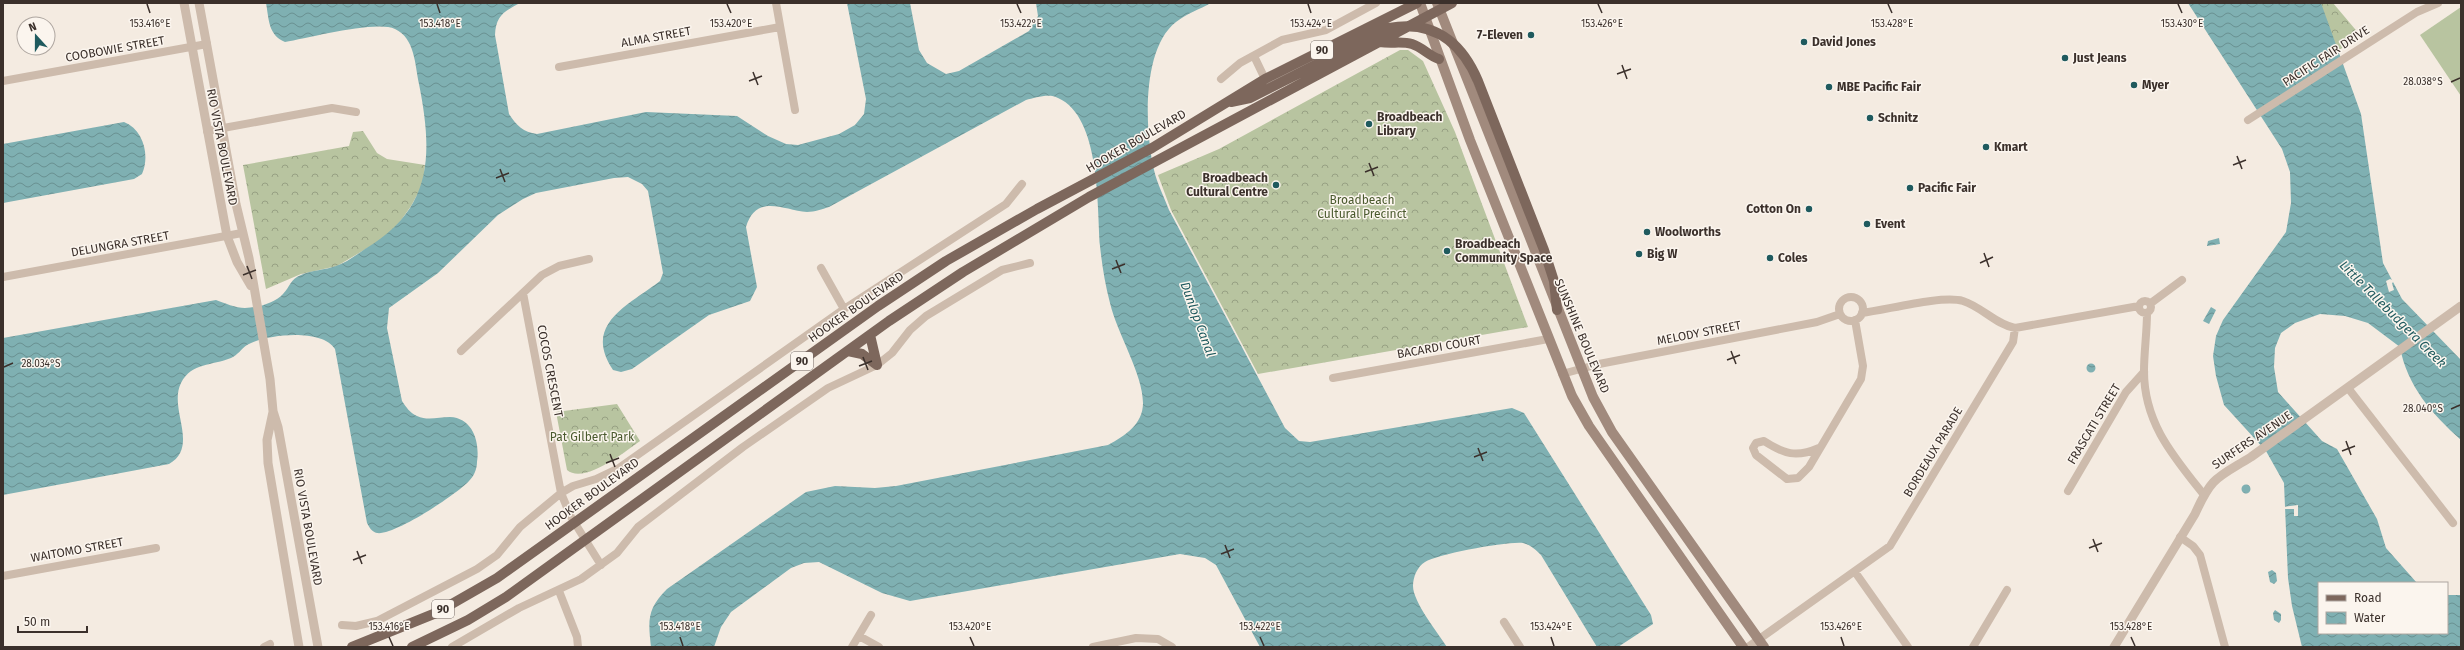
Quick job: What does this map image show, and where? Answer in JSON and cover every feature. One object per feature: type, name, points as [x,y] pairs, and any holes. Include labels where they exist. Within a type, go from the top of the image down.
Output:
[{"type":"main road","points":[[1419,3],[1439,59],[1562,374],[1589,426],[1743,647]]},
{"type":"main road","name":"HOOKER BOULEVARD","points":[[352,647],[410,625],[453,604],[497,578],[914,282],[1008,224],[1152,148],[1265,78],[1419,3]]},
{"type":"main road","name":"90","points":[[412,647],[485,610],[586,541],[666,481],[870,335],[963,272],[1090,197],[1159,159],[1425,18],[1438,6],[1452,3]]},
{"type":"main road","name":"SUNSHINE BOULEVARD","points":[[1438,6],[1557,310],[1593,397],[1612,432],[1761,643]]},
{"type":"main road","points":[[1223,104],[1250,98],[1381,31],[1396,27],[1424,28],[1450,40],[1462,51],[1473,69],[1524,197],[1550,268],[1554,282],[1557,310]]},
{"type":"main road","points":[[1380,42],[1392,45],[1411,44],[1429,56],[1439,59]]},
{"type":"main road","points":[[870,335],[877,365]]},
{"type":"main road","points":[[848,351],[862,354],[877,365]]},
{"type":"street","name":"RIO VISTA BOULEVARD","points":[[184,3],[227,236],[238,262],[254,291]]},
{"type":"street","name":"RIO VISTA BOULEVARD","points":[[199,3],[242,234],[249,258],[266,354],[273,411],[278,428],[318,647]]},
{"type":"street","points":[[776,3],[794,110]]},
{"type":"street","points":[[1221,79],[1233,68],[1282,40],[1326,30],[1376,3]]},
{"type":"street","name":"PACIFIC FAIR DRIVE","points":[[2417,12],[2424,3]]},
{"type":"street","name":"PACIFIC FAIR DRIVE","points":[[2248,120],[2417,12],[2438,3]]},
{"type":"street","name":"ALMA STREET","points":[[559,67],[780,27]]},
{"type":"street","name":"COOBOWIE STREET","points":[[3,81],[207,44]]},
{"type":"street","points":[[1254,56],[1265,78]]},
{"type":"street","points":[[207,131],[332,108],[356,112]]},
{"type":"street","name":"HOOKER BOULEVARD","points":[[342,625],[356,626],[377,621],[477,570],[497,555],[520,527],[560,493],[573,486],[596,479],[619,468],[844,309],[1006,204],[1022,184]]},
{"type":"street","name":"DELUNGRA STREET","points":[[3,277],[242,234]]},
{"type":"street","points":[[461,351],[542,275],[559,266],[589,259]]},
{"type":"street","points":[[452,647],[524,605],[559,591],[601,565],[616,553],[638,528],[743,446],[828,388],[877,365],[892,353],[910,330],[926,316],[1002,270],[1030,263]]},
{"type":"street","points":[[821,268],[844,309]]},
{"type":"street","points":[[1862,313],[1861,302],[1852,297],[1842,301],[1839,307],[1840,314],[1848,321],[1855,320],[1862,313],[1948,300],[1963,301],[2006,326],[2015,328],[2139,306],[2142,301],[2151,303],[2182,280]]},
{"type":"street","name":"COCOS CRESCENT","points":[[523,293],[560,493],[574,523],[586,541]]},
{"type":"street","points":[[2151,303],[2151,309],[2147,313],[2144,372],[2147,402],[2156,428],[2204,495]]},
{"type":"street","points":[[2139,306],[2141,312],[2147,313]]},
{"type":"street","name":"SURFERS AVENUE","points":[[2114,647],[2195,514],[2204,495],[2216,478],[2251,457],[2461,306]]},
{"type":"street","name":"MELODY STREET","points":[[1562,374],[1817,322],[1840,314]]},
{"type":"street","points":[[1819,448],[1809,452],[1793,454],[1781,452],[1764,442],[1756,443],[1753,448],[1756,455],[1787,479],[1798,478],[1809,467],[1861,379],[1863,366],[1855,320]]},
{"type":"street","name":"BORDEAUX PARADE","points":[[1748,647],[1761,643],[1890,546],[2013,342],[2015,328]]},
{"type":"street","name":"BACARDI COURT","points":[[1333,378],[1548,339]]},
{"type":"street","name":"FRASCATI STREET","points":[[2068,491],[2126,392],[2144,372]]},
{"type":"street","points":[[2348,388],[2453,523]]},
{"type":"street","name":"RIO VISTA BOULEVARD","points":[[273,411],[267,440],[268,463],[299,647]]},
{"type":"street","points":[[2180,537],[2193,546],[2200,555],[2225,647]]},
{"type":"street","points":[[586,541],[601,565]]},
{"type":"street","name":"WAITOMO STREET","points":[[3,576],[156,548]]},
{"type":"street","points":[[1855,572],[1908,647]]},
{"type":"street","points":[[1973,647],[2007,590]]},
{"type":"street","points":[[559,591],[577,637],[578,647]]},
{"type":"street","points":[[852,647],[871,615]]},
{"type":"street","points":[[1504,622],[1520,647]]},
{"type":"street","points":[[859,636],[879,647]]},
{"type":"street","points":[[1093,647],[1136,638],[1158,639],[1172,647]]},
{"type":"green space","points":[[2319,3],[2333,3],[2360,35],[2338,51]]},
{"type":"green space","points":[[2461,7],[2461,96],[2420,35]]},
{"type":"green space","name":"Broadbeach Cultural Precinct","points":[[1400,50],[1408,50],[1423,61],[1455,132],[1528,327],[1258,374],[1171,210],[1158,175],[1219,149]]},
{"type":"green space","points":[[363,131],[377,153],[387,159],[425,165],[423,184],[411,206],[397,226],[386,237],[337,266],[301,274],[266,289],[243,165],[349,146],[353,132]]},
{"type":"green space","name":"Pat Gilbert Park","points":[[617,404],[640,441],[615,459],[594,470],[584,473],[574,473],[567,470],[556,412]]},
{"type":"water","name":"Dunlop Canal","points":[[266,3],[520,3],[502,15],[497,23],[495,35],[509,114],[524,130],[537,134],[646,112],[737,116],[768,136],[786,144],[798,145],[839,134],[855,125],[864,114],[866,99],[847,3],[910,3],[919,50],[927,63],[946,74],[959,71],[1029,31],[1038,16],[1036,3],[1211,3],[1176,22],[1165,35],[1157,51],[1151,71],[1148,92],[1151,154],[1155,175],[1169,210],[1285,428],[1299,441],[1310,442],[1512,408],[1524,413],[1651,615],[1653,624],[1618,647],[1597,647],[1541,555],[1528,545],[1523,543],[1515,543],[1489,546],[1444,555],[1425,562],[1418,569],[1413,583],[1414,593],[1421,609],[1447,647],[1260,647],[1216,565],[1205,558],[1180,554],[910,601],[882,593],[819,562],[804,563],[791,568],[731,612],[721,627],[714,647],[651,647],[649,629],[650,615],[660,596],[667,589],[806,492],[835,486],[875,488],[896,486],[1108,445],[1121,438],[1136,423],[1142,410],[1142,392],[1139,379],[1113,315],[1107,289],[1100,246],[1097,187],[1089,143],[1082,124],[1072,108],[1058,98],[1050,96],[1042,96],[1026,100],[829,207],[807,212],[771,206],[756,210],[746,227],[757,287],[750,301],[709,315],[632,369],[621,372],[613,370],[605,354],[603,340],[606,328],[613,317],[623,308],[660,281],[663,273],[648,191],[642,184],[628,177],[614,178],[536,193],[523,199],[498,215],[438,273],[389,308],[387,328],[402,401],[410,412],[415,415],[429,419],[450,417],[458,418],[464,422],[473,432],[476,439],[478,454],[476,470],[469,481],[439,504],[397,528],[377,533],[370,528],[367,523],[335,349],[328,342],[318,338],[306,336],[280,336],[256,341],[247,345],[231,358],[191,371],[181,383],[178,393],[178,404],[183,437],[182,447],[178,456],[169,464],[3,495],[3,338],[216,300],[241,308],[250,308],[266,304],[280,297],[292,281],[297,277],[305,273],[340,265],[355,256],[387,233],[404,216],[416,198],[423,178],[426,157],[426,134],[415,61],[407,39],[402,33],[395,29],[373,27],[358,28],[285,42],[279,39],[272,31]]},
{"type":"water","name":"Little Tallebudgera Creek","points":[[2188,3],[2321,3],[2361,114],[2383,263],[2402,299],[2461,360],[2461,440],[2440,420],[2422,398],[2408,374],[2400,347],[2368,323],[2345,316],[2320,314],[2295,323],[2281,333],[2275,348],[2274,367],[2278,392],[2322,441],[2337,449],[2377,519],[2386,548],[2416,582],[2318,582],[2318,634],[2448,634],[2448,595],[2461,595],[2461,647],[2302,647],[2292,606],[2288,578],[2284,483],[2266,451],[2224,405],[2216,376],[2213,356],[2216,336],[2223,320],[2286,232],[2291,203],[2290,172],[2282,149]]},
{"type":"water","points":[[124,122],[136,131],[144,144],[145,159],[142,174],[134,179],[3,203],[3,144]]},
{"type":"water","points":[[2219,238],[2220,244],[2207,246],[2208,241]]},
{"type":"water","points":[[2211,307],[2216,310],[2209,324],[2203,321]]},
{"type":"water","points":[[2091,363],[2096,368],[2091,373],[2086,368]]},
{"type":"water","points":[[2246,484],[2251,489],[2246,494],[2241,489]]},
{"type":"water","points":[[2272,570],[2276,573],[2277,581],[2274,584],[2270,582],[2268,572]]},
{"type":"water","points":[[2275,610],[2281,614],[2281,620],[2279,623],[2274,620],[2273,613]]},
{"type":"pier","points":[[2390,279],[2395,281],[2392,283],[2394,290],[2389,292],[2386,281]]},
{"type":"pier","points":[[2298,505],[2298,516],[2294,516],[2294,509],[2283,509],[2283,507]]},
{"type":"place","name":"7-Eleven","points":[[1531,35]]},
{"type":"place","name":"David Jones","points":[[1804,42]]},
{"type":"place","name":"Just Jeans","points":[[2065,58]]},
{"type":"place","name":"Myer","points":[[2134,85]]},
{"type":"place","name":"MBE Pacific Fair","points":[[1829,87]]},
{"type":"place","name":"Schnitz","points":[[1870,118]]},
{"type":"place","name":"Broadbeach Library","points":[[1369,124]]},
{"type":"place","name":"Kmart","points":[[1986,147]]},
{"type":"place","name":"Broadbeach Cultural Centre","points":[[1276,185]]},
{"type":"place","name":"Pacific Fair","points":[[1910,188]]},
{"type":"place","name":"Cotton On","points":[[1809,209]]},
{"type":"place","name":"Event","points":[[1867,224]]},
{"type":"place","name":"Woolworths","points":[[1647,232]]},
{"type":"place","name":"Broadbeach Community Space","points":[[1447,251]]},
{"type":"place","name":"Big W","points":[[1639,254]]},
{"type":"place","name":"Coles","points":[[1770,258]]}]
